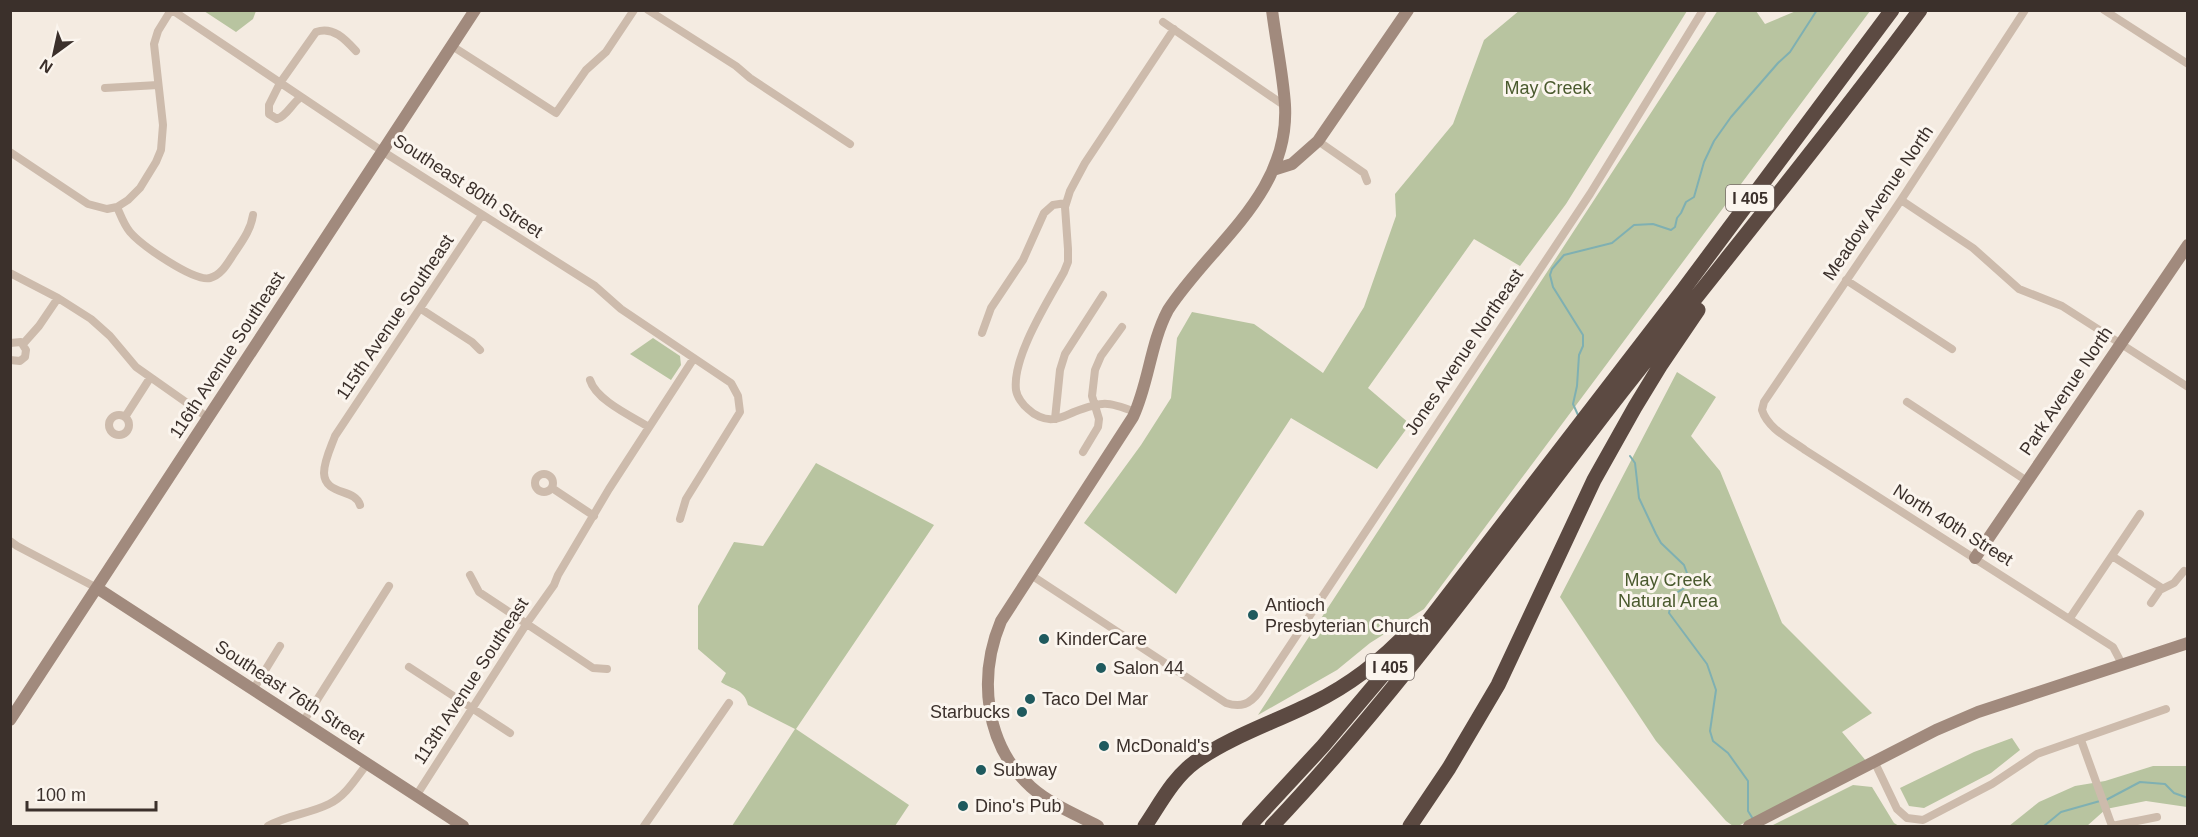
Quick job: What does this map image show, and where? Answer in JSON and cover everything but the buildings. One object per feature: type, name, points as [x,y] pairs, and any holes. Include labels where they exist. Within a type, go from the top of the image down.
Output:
[{"type":"highway","name":"I 405","points":[[1276,822],[1335,758],[1424,653],[1555,468],[1617,386],[1683,290],[1892,10]]},
{"type":"highway","name":"I 405","points":[[1617,386],[1745,236],[1855,98],[1920,10]]},
{"type":"highway","points":[[1410,826],[1449,768],[1498,685],[1594,480],[1635,407],[1745,236]]},
{"type":"highway","name":"I 405","points":[[1249,826],[1394,663],[1506,521],[1555,468]]},
{"type":"highway","points":[[1145,826],[1174,782],[1195,762],[1229,743],[1315,703],[1356,678],[1388,652],[1506,521]]},
{"type":"street","name":"Southeast 80th Street","points":[[172,10],[382,151],[595,286],[621,309],[730,383],[738,396],[740,412],[686,499],[680,519]]},
{"type":"street","points":[[10,152],[88,204],[107,209],[117,207],[134,195],[156,162],[161,150],[163,125],[155,37],[172,10]]},
{"type":"street","name":"116th Avenue Southeast","points":[[10,720],[475,10]]},
{"type":"street","points":[[452,46],[556,113],[586,70],[606,52],[634,10]]},
{"type":"street","points":[[648,10],[850,144]]},
{"type":"street","points":[[1098,826],[1046,797],[1022,778],[1000,742],[992,721],[987,684],[991,650],[1001,621],[1135,412],[1141,398],[1158,330],[1168,310],[1258,199],[1273,170],[1279,153],[1285,106],[1272,10]]},
{"type":"street","points":[[1273,170],[1293,164],[1318,141],[1408,10]]},
{"type":"street","name":"Jones Avenue Northeast","points":[[1031,575],[1226,704],[1239,706],[1250,702],[1259,692],[1590,194],[1703,10]]},
{"type":"street","name":"Meadow Avenue North","points":[[1763,415],[1764,402],[1901,200],[2025,10]]},
{"type":"street","points":[[2104,10],[2187,64]]},
{"type":"street","points":[[1163,22],[1285,106]]},
{"type":"street","points":[[1135,412],[1105,403],[1094,404],[1050,420],[1029,411],[1018,397],[1016,390],[1019,369],[1029,334],[1068,262],[1066,203],[1075,180],[1174,29]]},
{"type":"street","points":[[301,97],[281,118],[273,118],[269,114],[269,105],[280,83],[316,32],[323,30],[337,34],[356,51]]},
{"type":"street","points":[[105,88],[158,85]]},
{"type":"street","points":[[1318,141],[1364,173],[1367,181]]},
{"type":"street","points":[[1901,200],[1973,248],[2019,289],[2031,296],[2062,306],[2187,387]]},
{"type":"street","points":[[982,333],[991,308],[1026,254],[1044,213],[1053,205],[1066,203]]},
{"type":"street","points":[[117,207],[125,225],[138,240],[190,274],[206,279],[222,271],[248,231],[253,214]]},
{"type":"street","name":"115th Avenue Southeast","points":[[360,505],[356,497],[331,487],[325,479],[325,467],[335,436],[482,215]]},
{"type":"street","name":"Park Avenue North","points":[[1975,558],[2187,245]]},
{"type":"street","points":[[10,273],[58,298],[91,319],[110,336],[136,367],[207,417]]},
{"type":"street","points":[[1846,280],[1952,349]]},
{"type":"street","points":[[1055,419],[1060,370],[1065,354],[1103,295]]},
{"type":"street","points":[[23,345],[58,298]]},
{"type":"street","points":[[421,309],[472,342],[480,350]]},
{"type":"street","points":[[1083,452],[1098,427],[1099,419],[1092,387],[1095,370],[1101,356],[1122,327]]},
{"type":"street","points":[[10,343],[17,341],[26,350],[23,359],[17,362],[10,360]]},
{"type":"street","points":[[590,380],[592,387],[603,398],[649,427],[694,358]]},
{"type":"street","points":[[125,417],[150,378]]},
{"type":"street","points":[[1907,402],[2027,481]]},
{"type":"street","name":"North 40th Street","points":[[1763,415],[1775,429],[1805,450],[2113,647],[2122,664]]},
{"type":"street","name":"113th Avenue Southeast","points":[[416,796],[526,623],[554,585],[649,427]]},
{"type":"street","points":[[552,488],[594,516]]},
{"type":"street","points":[[2070,618],[2140,514]]},
{"type":"street","points":[[10,541],[97,588]]},
{"type":"street","points":[[2112,556],[2162,588]]},
{"type":"street","points":[[2151,603],[2162,588],[2174,583],[2184,571]]},
{"type":"street","points":[[470,575],[479,592],[593,668],[607,669]]},
{"type":"street","points":[[303,722],[389,586]]},
{"type":"street","name":"Southeast 76th Street","points":[[97,588],[463,826]]},
{"type":"street","points":[[1749,826],[1936,730],[1978,712],[2187,643]]},
{"type":"street","points":[[253,690],[280,646]]},
{"type":"street","points":[[409,667],[510,733]]},
{"type":"street","points":[[644,826],[729,703]]},
{"type":"street","points":[[1875,763],[1897,809],[1907,818],[1918,821],[1929,818],[1992,784],[2028,758],[2166,710]]},
{"type":"street","points":[[2081,740],[2112,826],[2157,817]]},
{"type":"street","points":[[268,826],[278,820],[330,804],[343,794],[367,764]]},
{"type":"green space","name":"May Creek","points":[[1520,10],[1687,11],[1566,204],[1520,266],[1474,239],[1368,388],[1410,424],[1377,469],[1291,418],[1176,594],[1084,523],[1141,445],[1171,398],[1177,338],[1192,312],[1254,324],[1323,373],[1364,307],[1396,216],[1395,194],[1453,124],[1484,40]]},
{"type":"green space","points":[[1718,10],[1756,11],[1765,24],[1796,11],[1870,11],[1424,609],[1370,643],[1337,670],[1258,715]]},
{"type":"green space","points":[[204,11],[256,11],[253,19],[236,32]]},
{"type":"green space","points":[[653,338],[680,356],[681,365],[671,380],[630,354]]},
{"type":"green space","name":"May Creek Natural Area","points":[[1677,372],[1716,397],[1691,436],[1720,471],[1782,623],[1872,713],[1842,732],[1867,762],[1738,826],[1733,826],[1726,821],[1656,741],[1560,597]]},
{"type":"green space","points":[[816,463],[934,525],[796,729],[909,805],[895,826],[732,826],[795,729],[748,705],[741,693],[721,682],[726,673],[698,649],[698,606],[734,542],[763,546]]},
{"type":"green space","points":[[2012,738],[2020,750],[1991,773],[1924,808],[1909,806],[1900,788],[1974,752]]},
{"type":"green space","points":[[2153,766],[2187,766],[2187,807],[2146,801],[2106,809],[2087,826],[2009,826],[2039,802],[2075,786],[2105,781]]},
{"type":"green space","points":[[1853,785],[1872,787],[1894,823],[1899,826],[1771,826]]},
{"type":"waterway","name":"May Creek","points":[[1578,415],[1573,404],[1583,335],[1553,287],[1550,275],[1552,269],[1564,255],[1612,243],[1634,225],[1653,224],[1671,230],[1675,227],[1686,202],[1694,197],[1704,162],[1714,141],[1731,117],[1790,52],[1817,10]]},
{"type":"waterway","name":"May Creek","points":[[1630,456],[1635,463],[1639,498],[1656,534],[1661,543],[1684,565],[1691,584],[1673,595],[1669,613],[1707,664],[1716,690],[1710,731],[1713,741],[1728,753],[1748,781],[1748,811],[1753,819]]},
{"type":"waterway","name":"May Creek","points":[[2106,800],[2140,782],[2165,784],[2174,793],[2188,798]]},
{"type":"waterway","name":"May Creek","points":[[2044,826],[2061,812],[2100,801]]},
{"type":"place","name":"Antioch Presbyterian Church","points":[[1253,615]]},
{"type":"place","name":"KinderCare","points":[[1044,639]]},
{"type":"place","name":"Salon 44","points":[[1101,668]]},
{"type":"place","name":"Taco Del Mar","points":[[1030,699]]},
{"type":"place","name":"Starbucks","points":[[1022,712]]},
{"type":"place","name":"McDonald's","points":[[1104,746]]},
{"type":"place","name":"Subway","points":[[981,770]]},
{"type":"place","name":"Dino's Pub","points":[[963,806]]}]
